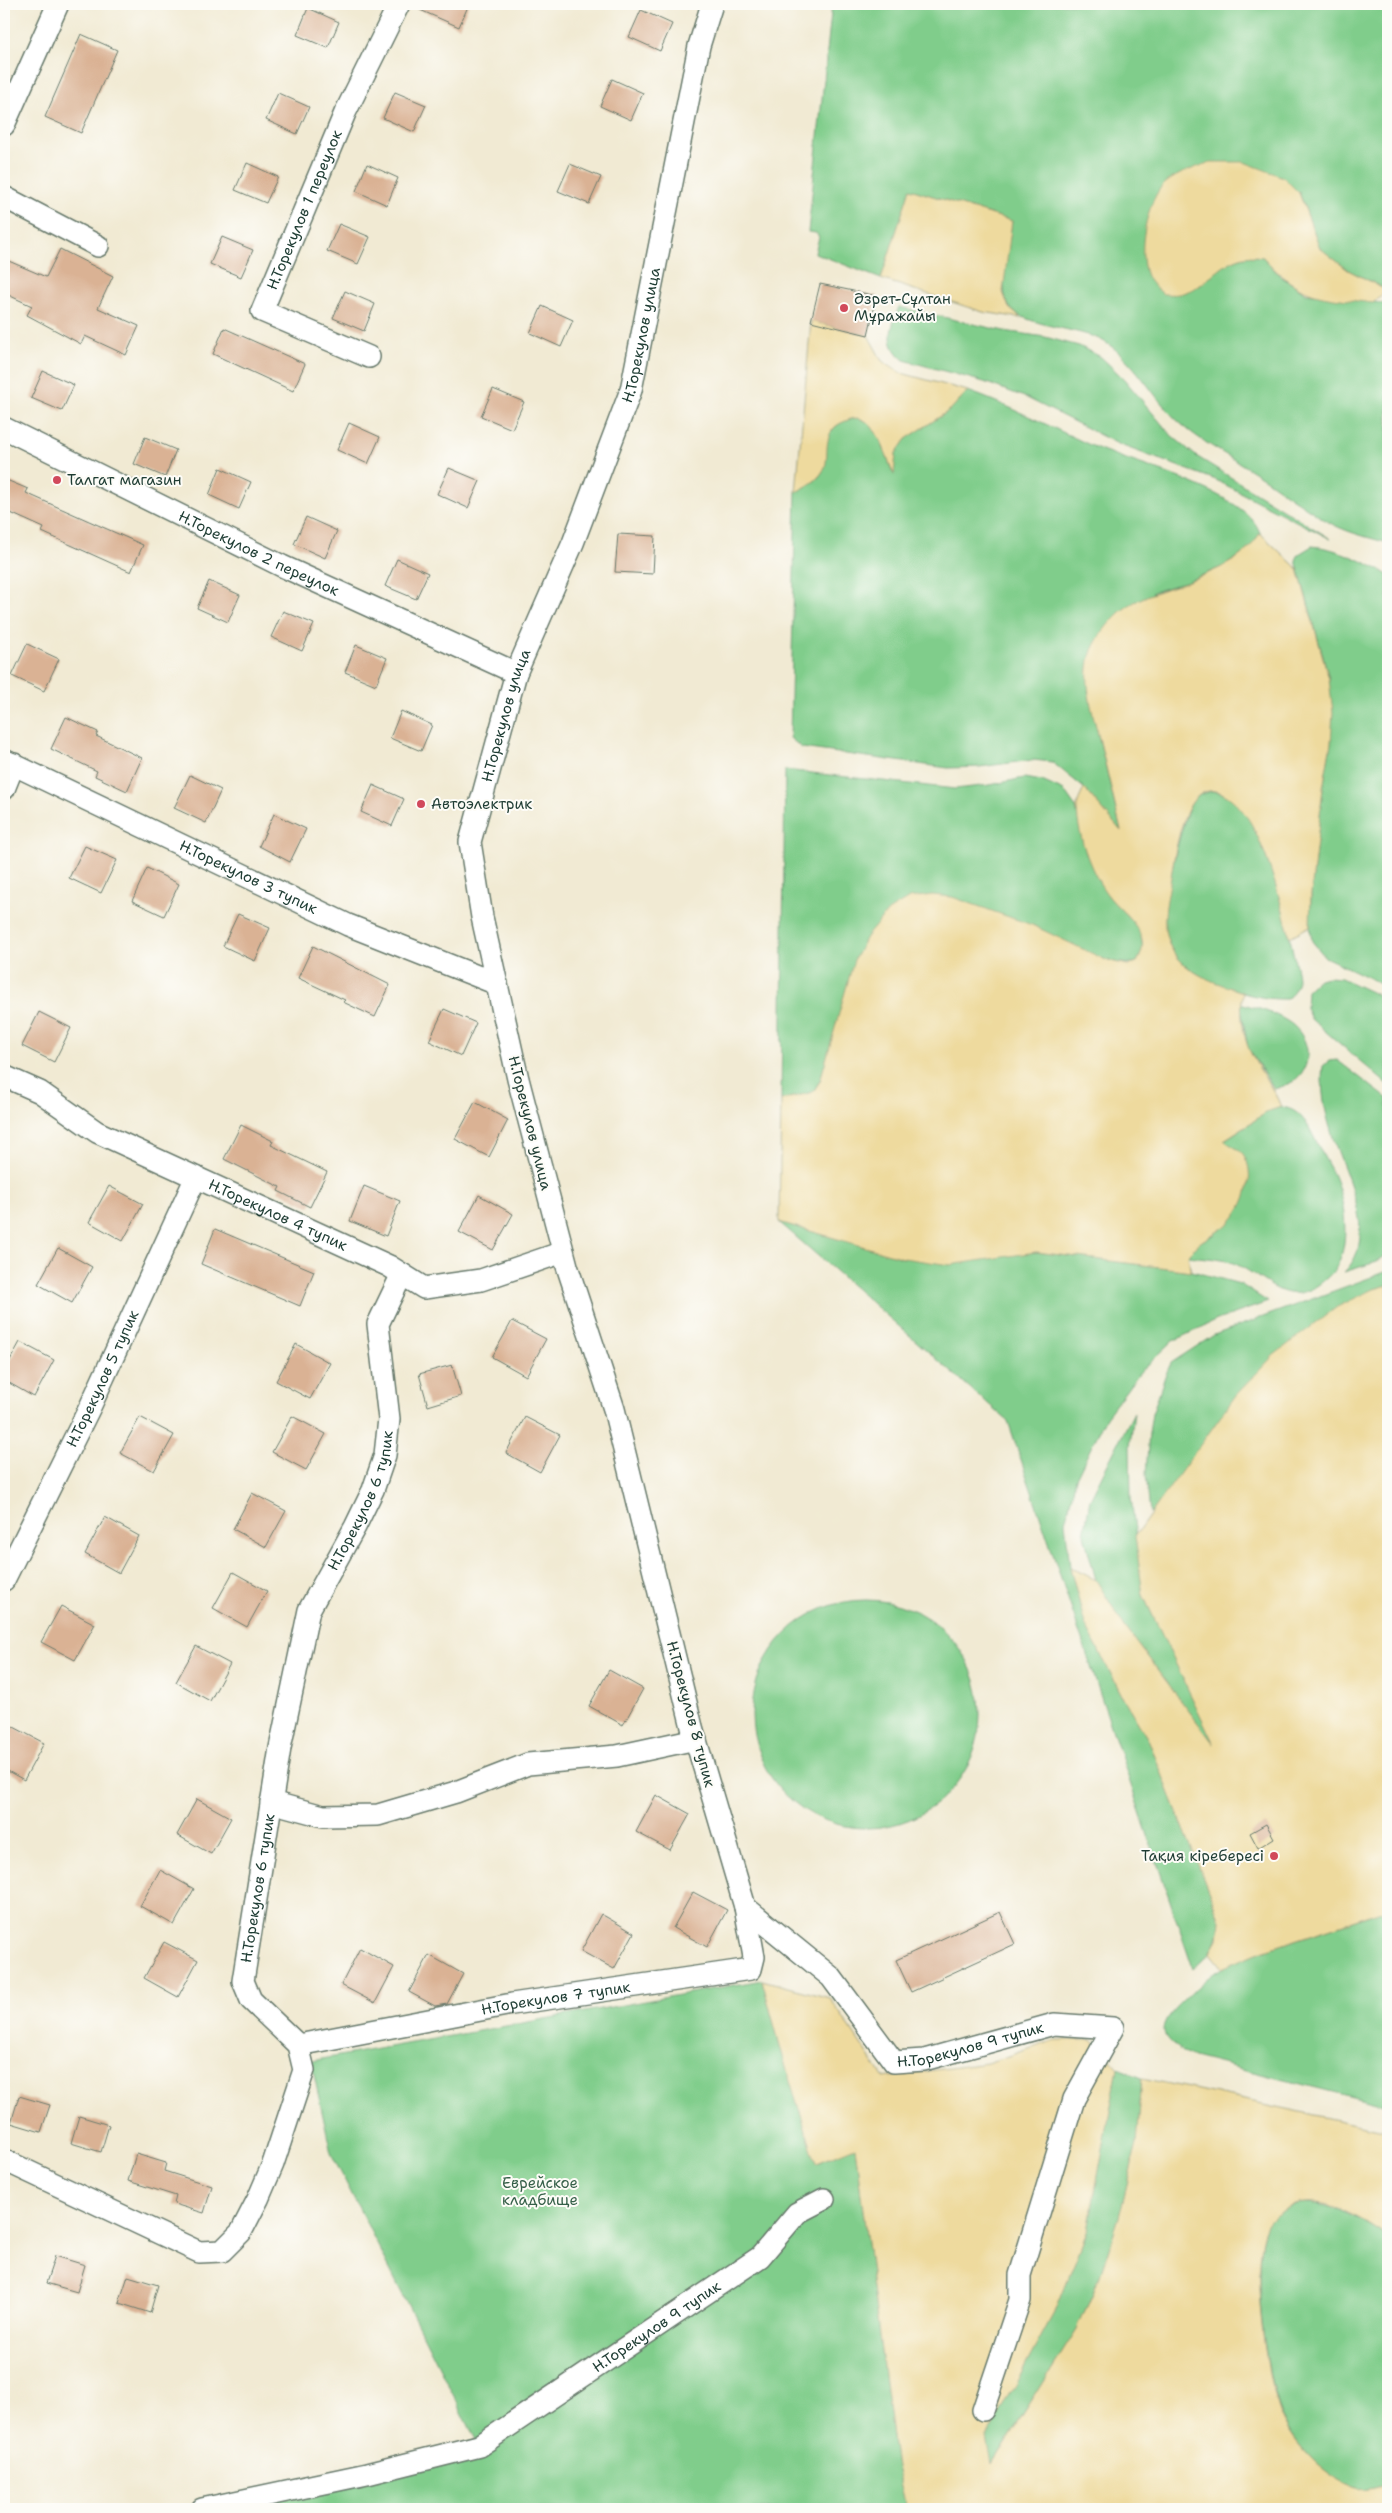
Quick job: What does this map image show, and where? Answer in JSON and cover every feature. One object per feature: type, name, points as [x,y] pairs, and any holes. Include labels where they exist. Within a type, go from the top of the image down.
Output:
[{"type":"street","points":[[4,125],[58,4]]},
{"type":"street","name":"Н.Торекулов 1 переулок","points":[[369,357],[262,311],[345,113],[399,4]]},
{"type":"street","name":"Н.Торекулов улица","points":[[641,1521],[614,1409],[563,1252],[518,1079],[482,917],[470,842],[516,673],[573,543],[630,390],[699,46],[712,4]]},
{"type":"street","points":[[4,197],[98,246]]},
{"type":"street","name":"Н.Торекулов 2 переулок","points":[[4,428],[282,566],[516,673]]},
{"type":"street","points":[[4,789],[9,762]]},
{"type":"street","name":"Н.Торекулов 3 тупик","points":[[9,762],[348,925],[497,984]]},
{"type":"street","name":"Н.Торекулов 4 тупик","points":[[4,1076],[40,1092],[97,1132],[390,1266],[424,1288],[481,1280],[563,1252]]},
{"type":"street","name":"Н.Торекулов 5 тупик","points":[[4,1580],[90,1407],[196,1177]]},
{"type":"street","name":"Н.Торекулов 6 тупик","points":[[298,2045],[251,2000],[243,1981],[271,1802],[309,1610],[356,1527],[374,1490],[386,1455],[389,1420],[378,1324],[402,1274]]},
{"type":"street","name":"Н.Торекулов 8 тупик","points":[[641,1521],[696,1740],[745,1907]]},
{"type":"street","points":[[271,1802],[323,1816],[378,1815],[456,1792],[528,1764],[617,1756],[696,1740]]},
{"type":"street","name":"Н.Торекулов 9 тупик","points":[[745,1907],[831,1977],[894,2062],[924,2060],[1054,2024],[1113,2028],[1074,2098],[1020,2275],[1020,2300],[983,2410]]},
{"type":"street","name":"Н.Торекулов 7 тупик","points":[[298,2045],[512,2004],[751,1969],[754,1956],[745,1907]]},
{"type":"street","points":[[4,2160],[199,2252],[222,2251],[241,2232],[272,2164],[304,2070],[298,2045]]},
{"type":"street","name":"Н.Торекулов 9 тупик","points":[[202,2509],[367,2474],[479,2446],[760,2257],[797,2213],[824,2199]]},
{"type":"green space","points":[[832,4],[1388,4],[1388,290],[1348,270],[1320,248],[1299,192],[1196,287],[1227,264],[1244,257],[1253,256],[1263,257],[1280,276],[1306,293],[1388,304],[1388,543],[1356,534],[1332,524],[1256,473],[1196,436],[1170,413],[1125,358],[1103,341],[1025,318],[1015,313],[1009,306],[1004,288],[1005,265],[1012,221],[910,189],[881,279],[815,253],[819,237],[816,233],[808,232]]},
{"type":"green space","points":[[899,307],[1004,331],[1045,337],[1079,346],[1101,357],[1124,379],[1171,435],[1196,456],[1331,539],[1216,480],[1120,445],[1027,398],[984,382],[904,360],[894,348],[891,335]]},
{"type":"green space","points":[[968,391],[1090,445],[1212,492],[1233,504],[1252,519],[1260,533],[1254,544],[1224,566],[1188,581],[1153,592],[1088,691],[1121,832],[1084,788],[1052,762],[1033,760],[979,767],[948,768],[802,748],[790,738],[796,492],[812,483],[822,473],[826,461],[828,438],[833,429],[841,423],[857,418],[865,421],[872,427],[878,435],[893,473],[896,453],[906,439],[950,410]]},
{"type":"green space","points":[[1312,546],[1352,556],[1388,575],[1388,987],[1325,957],[1312,941],[1310,926],[1311,894],[1323,788],[1331,743],[1329,678],[1296,560],[1299,554]]},
{"type":"green space","points":[[785,770],[955,789],[990,785],[1024,778],[1042,781],[1064,791],[1076,808],[1086,854],[1109,897],[1135,924],[1141,936],[1143,950],[1137,962],[1126,963],[1099,957],[1070,945],[1032,925],[838,1021],[820,1080],[813,1092],[781,1100]]},
{"type":"green space","points":[[1213,791],[1229,796],[1237,802],[1247,815],[1273,875],[1298,974],[1297,985],[1287,999],[1255,996],[1219,985],[1187,966],[1175,955],[1167,940],[1164,924],[1167,899],[1184,823],[1193,801],[1202,794]]},
{"type":"green space","points":[[1328,977],[1341,978],[1388,1000],[1388,1085],[1311,1019],[1306,1008],[1307,990],[1319,979]]},
{"type":"green space","points":[[1240,1003],[1282,1018],[1294,1026],[1300,1033],[1307,1049],[1307,1057],[1302,1073],[1295,1080],[1274,1089],[1248,1048]]},
{"type":"green space","points":[[1337,1060],[1388,1099],[1388,1254],[1376,1262],[1344,1272],[1355,1258],[1360,1241],[1356,1203],[1336,1147],[1324,1099],[1323,1066],[1329,1061]]},
{"type":"green space","points":[[1281,1107],[1301,1116],[1309,1128],[1334,1176],[1342,1200],[1344,1214],[1344,1242],[1336,1267],[1328,1277],[1314,1288],[1301,1293],[1289,1293],[1278,1290],[1245,1269],[1228,1261],[1188,1256],[1198,1243],[1215,1234],[1242,1153],[1223,1141],[1269,1111]]},
{"type":"green space","points":[[779,1222],[903,1258],[1036,1252],[1192,1271],[1240,1284],[1268,1302],[1217,1320],[1173,1341],[1140,1372],[1106,1417],[1076,1478],[1065,1522],[1070,1567],[1085,1624],[1125,1701],[1149,1741],[1220,1920],[1218,1936],[1213,1948],[1193,1969],[1008,1421]]},
{"type":"green space","points":[[1388,1271],[1388,1285],[1374,1289],[1150,1513],[1146,1474],[1149,1433],[1152,1414],[1171,1363],[1214,1335]]},
{"type":"green space","points":[[1134,1412],[1130,1446],[1131,1497],[1143,1595],[1216,1747],[1125,1627],[1096,1580],[1084,1535],[1090,1499]]},
{"type":"green space","points":[[855,1600],[877,1600],[899,1605],[920,1613],[947,1633],[967,1660],[978,1692],[980,1714],[978,1736],[967,1768],[947,1795],[920,1815],[899,1823],[877,1828],[855,1828],[833,1823],[812,1815],[785,1795],[765,1768],[757,1747],[752,1725],[752,1703],[757,1681],[765,1660],[785,1633],[812,1613],[833,1605]]},
{"type":"green space","points":[[1388,1909],[1388,2106],[1194,2057],[1175,2046],[1165,2035],[1166,2021],[1172,2013],[1200,1984],[1222,1968],[1257,1953]]},
{"type":"green space","name":"Еврейское кладбище","points":[[762,1980],[787,2071],[817,2163],[855,2146],[896,2468],[907,2509],[188,2509],[367,2475],[476,2440],[331,2153],[311,2061]]},
{"type":"green space","points":[[1118,2068],[1142,2078],[1137,2144],[1119,2217],[1100,2276],[1077,2329],[991,2466],[987,2437],[1056,2309],[1088,2229]]},
{"type":"green space","points":[[1305,2203],[1328,2206],[1338,2210],[1358,2219],[1388,2237],[1388,2482],[1375,2487],[1361,2489],[1352,2487],[1340,2482],[1318,2466],[1299,2446],[1292,2435],[1280,2412],[1275,2395],[1265,2346],[1262,2318],[1259,2263],[1262,2241],[1267,2225],[1274,2216],[1289,2208]]},
{"type":"sand","points":[[1210,162],[1244,162],[1283,177],[1299,193],[1320,248],[1348,270],[1387,290],[1373,303],[1339,299],[1312,293],[1288,281],[1263,257],[1249,256],[1228,264],[1191,290],[1177,294],[1163,294],[1149,280],[1143,260],[1144,235],[1150,210],[1159,190],[1169,180]]},
{"type":"sand","points":[[910,189],[1012,221],[1003,292],[1009,308],[1021,318],[983,312],[881,279]]},
{"type":"sand","points":[[811,321],[868,335],[882,361],[901,373],[968,391],[950,410],[906,439],[896,453],[894,475],[878,436],[865,421],[857,418],[844,421],[834,428],[828,441],[826,463],[823,471],[808,486],[796,492]]},
{"type":"sand","points":[[1260,533],[1298,569],[1329,679],[1333,712],[1331,743],[1323,788],[1311,894],[1310,926],[1290,937],[1270,869],[1254,829],[1237,804],[1220,792],[1212,791],[1203,793],[1194,800],[1185,816],[1176,848],[1165,919],[1166,936],[1169,944],[1182,962],[1191,970],[1211,981],[1243,992],[1243,1029],[1247,1043],[1281,1107],[1269,1111],[1224,1140],[1243,1154],[1249,1171],[1248,1190],[1236,1216],[1192,1250],[1188,1256],[1192,1271],[1036,1252],[950,1265],[903,1258],[779,1222],[781,1100],[813,1092],[820,1081],[854,960],[866,937],[888,911],[909,898],[932,895],[952,897],[1032,925],[1106,960],[1128,965],[1137,962],[1142,947],[1139,931],[1110,898],[1097,879],[1083,844],[1078,820],[1077,804],[1084,788],[1121,831],[1088,688],[1090,656],[1098,638],[1120,612],[1147,596],[1224,566],[1248,549]]},
{"type":"sand","points":[[1388,1285],[1388,1909],[1257,1953],[1222,1968],[1210,1953],[1218,1939],[1220,1920],[1149,1741],[1125,1701],[1085,1624],[1070,1567],[1096,1580],[1125,1627],[1214,1744],[1143,1595],[1135,1536],[1236,1395],[1274,1355],[1337,1307],[1374,1289]]},
{"type":"sand","points":[[762,1980],[830,1998],[883,2077],[987,2063],[1056,2040],[1092,2040],[1118,2068],[1088,2229],[1056,2309],[987,2437],[992,2465],[1077,2329],[1100,2276],[1119,2217],[1137,2144],[1142,2078],[1388,2131],[1388,2237],[1349,2213],[1328,2205],[1305,2203],[1289,2208],[1279,2213],[1267,2225],[1262,2241],[1259,2263],[1259,2289],[1264,2346],[1269,2373],[1279,2412],[1291,2435],[1318,2466],[1340,2482],[1361,2489],[1375,2487],[1388,2482],[1388,2509],[907,2509],[896,2468],[855,2147],[816,2163],[787,2071]]},
{"type":"building","points":[[411,4],[469,4],[459,27],[411,6]]},
{"type":"building","points":[[308,8],[339,22],[328,48],[297,35]]},
{"type":"building","points":[[641,10],[672,24],[660,51],[629,37]]},
{"type":"building","points":[[81,34],[117,50],[81,133],[45,117]]},
{"type":"building","points":[[612,79],[643,93],[631,120],[600,106]]},
{"type":"building","points":[[395,92],[426,105],[414,132],[383,118]]},
{"type":"building","points":[[278,93],[309,107],[297,134],[266,120]]},
{"type":"building","points":[[247,163],[278,177],[266,203],[235,190]]},
{"type":"building","points":[[367,164],[398,178],[387,205],[356,191]]},
{"type":"building","points":[[570,164],[601,177],[589,204],[558,191]]},
{"type":"building","points":[[339,224],[370,237],[358,264],[327,251]]},
{"type":"building","points":[[222,237],[253,250],[241,277],[210,264]]},
{"type":"building","points":[[60,249],[113,276],[98,308],[139,326],[126,355],[85,336],[81,344],[27,315],[32,306],[4,293],[4,259],[46,277]]},
{"type":"building","name":"Әзрет-Сұлтан Мұражайы","points":[[820,284],[877,296],[868,335],[811,321]]},
{"type":"building","points":[[345,291],[375,304],[364,331],[333,318]]},
{"type":"building","points":[[542,306],[573,320],[561,347],[530,333]]},
{"type":"building","points":[[224,328],[305,364],[293,391],[213,354]]},
{"type":"building","points":[[43,371],[74,385],[62,411],[31,398]]},
{"type":"building","points":[[493,389],[524,402],[512,429],[481,416]]},
{"type":"building","points":[[349,423],[380,437],[368,464],[337,450]]},
{"type":"building","points":[[145,437],[176,450],[165,477],[134,464]]},
{"type":"building","points":[[220,468],[251,482],[239,509],[209,495]]},
{"type":"building","points":[[449,468],[480,481],[468,508],[437,494]]},
{"type":"building","points":[[4,479],[28,489],[26,493],[143,545],[131,572],[42,532],[44,528],[4,510]]},
{"type":"building","points":[[306,517],[337,531],[325,558],[294,544]]},
{"type":"building","points":[[618,534],[655,536],[653,574],[615,572]]},
{"type":"building","points":[[397,559],[428,573],[416,599],[385,586]]},
{"type":"building","points":[[209,581],[240,595],[228,622],[197,608]]},
{"type":"building","points":[[283,611],[314,624],[302,651],[271,637]]},
{"type":"building","points":[[27,644],[59,659],[44,691],[12,676]]},
{"type":"building","points":[[356,645],[387,658],[376,685],[345,672]]},
{"type":"building","points":[[401,711],[432,725],[421,751],[390,738]]},
{"type":"building","points":[[66,717],[98,732],[96,736],[142,758],[127,791],[95,776],[97,771],[51,749]]},
{"type":"building","points":[[190,775],[221,790],[206,823],[174,808]]},
{"type":"building","points":[[373,785],[404,799],[392,826],[361,812]]},
{"type":"building","points":[[274,814],[306,829],[290,862],[259,846]]},
{"type":"building","points":[[85,846],[117,860],[101,893],[69,878]]},
{"type":"building","points":[[147,868],[179,884],[164,916],[132,901]]},
{"type":"building","points":[[238,914],[270,928],[255,961],[223,946]]},
{"type":"building","points":[[313,946],[390,985],[375,1017],[343,1002],[345,1000],[298,978]]},
{"type":"building","points":[[444,1009],[476,1023],[461,1056],[429,1041]]},
{"type":"building","points":[[39,1012],[71,1028],[54,1062],[22,1046]]},
{"type":"building","points":[[475,1102],[508,1120],[489,1157],[455,1139]]},
{"type":"building","points":[[241,1125],[273,1141],[271,1145],[327,1172],[310,1207],[278,1191],[280,1187],[224,1159]]},
{"type":"building","points":[[109,1186],[143,1204],[123,1241],[89,1222]]},
{"type":"building","points":[[364,1186],[400,1201],[386,1236],[350,1221]]},
{"type":"building","points":[[479,1195],[513,1214],[493,1250],[459,1232]]},
{"type":"building","points":[[215,1229],[314,1271],[300,1306],[201,1264]]},
{"type":"building","points":[[58,1248],[92,1267],[72,1303],[38,1284]]},
{"type":"building","points":[[512,1321],[546,1339],[526,1376],[492,1357]]},
{"type":"building","points":[[20,1342],[54,1360],[34,1397],[4,1380],[4,1371]]},
{"type":"building","points":[[296,1344],[330,1363],[310,1399],[276,1381]]},
{"type":"building","points":[[452,1365],[461,1396],[428,1406],[419,1374]]},
{"type":"building","points":[[292,1416],[326,1434],[306,1470],[272,1452]]},
{"type":"building","points":[[140,1417],[174,1435],[154,1471],[120,1453]]},
{"type":"building","points":[[525,1417],[560,1435],[540,1472],[506,1453]]},
{"type":"building","points":[[252,1493],[286,1511],[266,1547],[233,1529]]},
{"type":"building","points":[[105,1517],[139,1536],[119,1573],[85,1554]]},
{"type":"building","points":[[233,1572],[267,1591],[247,1627],[213,1608]]},
{"type":"building","points":[[61,1606],[95,1624],[75,1660],[41,1642]]},
{"type":"building","points":[[196,1646],[230,1664],[210,1701],[176,1682]]},
{"type":"building","points":[[609,1670],[643,1689],[623,1725],[589,1706]]},
{"type":"building","points":[[10,1725],[44,1743],[24,1780],[4,1769],[4,1736]]},
{"type":"building","points":[[656,1795],[690,1814],[670,1850],[636,1832]]},
{"type":"building","points":[[197,1799],[231,1818],[211,1854],[177,1835]]},
{"type":"building","points":[[1266,1824],[1274,1838],[1258,1848],[1250,1833]]},
{"type":"building","points":[[160,1870],[194,1889],[174,1925],[140,1906]]},
{"type":"building","points":[[693,1892],[727,1910],[707,1947],[673,1928]]},
{"type":"building","points":[[1000,1912],[1015,1944],[911,1992],[896,1960]]},
{"type":"building","points":[[601,1914],[634,1933],[614,1969],[581,1951]]},
{"type":"building","points":[[164,1942],[198,1960],[178,1997],[144,1978]]},
{"type":"building","points":[[360,1948],[394,1967],[375,2003],[341,1985]]},
{"type":"building","points":[[429,1955],[463,1974],[447,2004],[435,2006],[409,1992]]},
{"type":"building","points":[[19,2096],[50,2105],[41,2132],[11,2123]]},
{"type":"building","points":[[79,2116],[109,2125],[101,2152],[71,2143]]},
{"type":"building","points":[[136,2154],[166,2163],[164,2171],[212,2186],[204,2213],[174,2204],[176,2196],[128,2181]]},
{"type":"building","points":[[55,2256],[85,2265],[77,2292],[46,2283]]},
{"type":"building","points":[[128,2276],[158,2285],[150,2313],[119,2303]]},
{"type":"place","name":"Әзрет-Сұлтан Мұражайы","points":[[844,308]]},
{"type":"place","name":"Талгат магазин","points":[[57,480]]},
{"type":"place","name":"Автоэлектрик","points":[[421,804]]},
{"type":"place","name":"Тақия кіребересі","points":[[1274,1856]]}]
